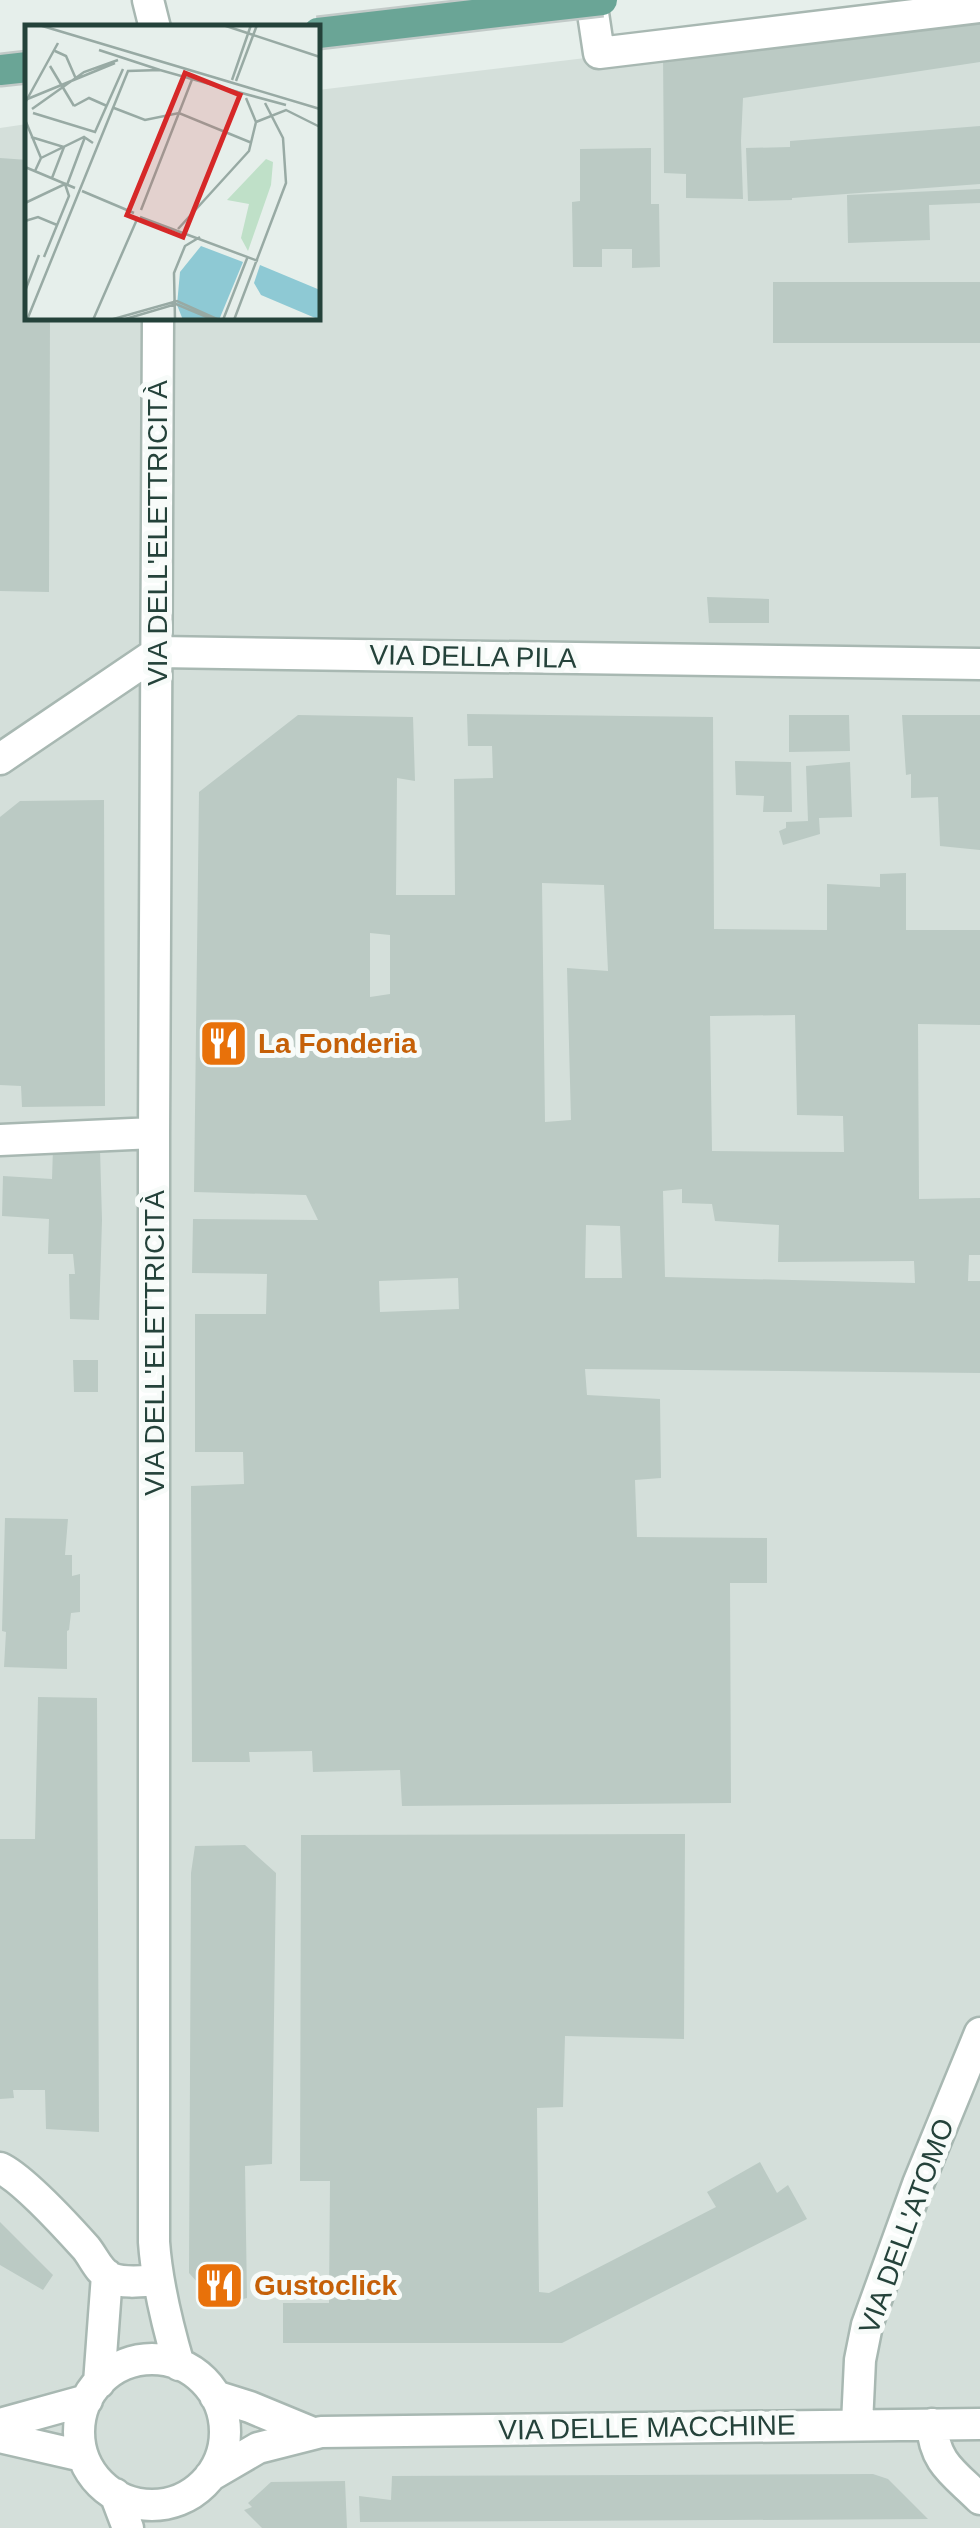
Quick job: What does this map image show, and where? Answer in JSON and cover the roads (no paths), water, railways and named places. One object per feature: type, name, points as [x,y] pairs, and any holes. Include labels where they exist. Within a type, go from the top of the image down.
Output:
[{"type":"main road","points":[[320,33],[602,0]]},
{"type":"main road","points":[[0,70],[25,67]]},
{"type":"street","points":[[148,0],[154,25]]},
{"type":"street","points":[[591,0],[599,53],[980,7]]},
{"type":"street","name":"VIA DELL'ELETTRICITÀ","points":[[158,320],[154,2242],[158,2280],[179,2365]]},
{"type":"street","points":[[0,759],[158,652]]},
{"type":"street","name":"VIA DELLA PILA","points":[[158,652],[980,664]]},
{"type":"street","points":[[0,1140],[154,1132]]},
{"type":"street","name":"VIA DELL'ATOMO","points":[[857,2424],[860,2360],[867,2325],[918,2184],[980,2033]]},
{"type":"street","points":[[0,2168],[63,2224],[107,2275],[120,2280],[158,2280]]},
{"type":"street","points":[[93,2391],[107,2275]]},
{"type":"street","points":[[151,2358],[179,2365],[204,2380],[215,2396],[225,2433],[221,2456],[210,2476],[194,2492],[172,2502],[150,2505],[128,2501],[93,2476],[82,2456],[78,2434],[81,2412],[108,2374],[128,2363],[151,2358]]},
{"type":"street","points":[[0,2424],[93,2391]]},
{"type":"street","name":"VIA DELLE MACCHINE","points":[[215,2396],[313,2432]]},
{"type":"street","points":[[932,2424],[933,2445],[941,2459],[980,2499]]},
{"type":"street","name":"VIA DELLE MACCHINE","points":[[210,2476],[258,2448],[313,2432],[980,2424]]},
{"type":"street","points":[[0,2436],[82,2456]]},
{"type":"street","points":[[115,2494],[128,2528]]},
{"type":"street","points":[[170,2528],[180,2498]]},
{"type":"place","name":"La Fonderia","points":[[223,1043]]},
{"type":"place","name":"Gustoclick","points":[[219,2285]]}]
